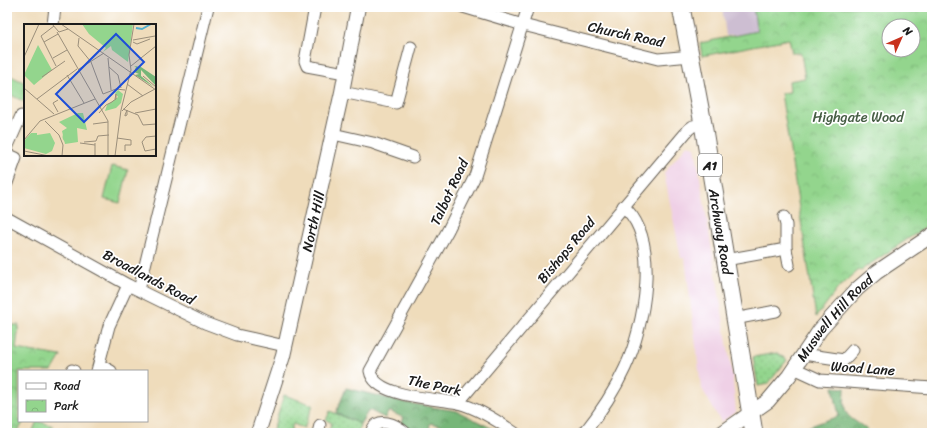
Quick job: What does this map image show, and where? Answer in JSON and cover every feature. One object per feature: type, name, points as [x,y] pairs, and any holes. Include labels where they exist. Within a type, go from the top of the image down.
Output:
[{"type":"highway","name":"Archway Road","points":[[681,7],[703,124],[754,433]]},
{"type":"main road","name":"North Hill","points":[[258,433],[285,346],[333,134],[358,7]]},
{"type":"main road","name":"Muswell Hill Road","points":[[722,433],[768,401],[794,368],[820,330],[857,289],[877,272],[932,234]]},
{"type":"street","points":[[54,24],[55,7]]},
{"type":"street","points":[[139,290],[208,7]]},
{"type":"street","points":[[315,7],[305,61],[307,66],[346,72]]},
{"type":"street","name":"Church Road","points":[[463,7],[523,25],[658,59],[691,56]]},
{"type":"street","name":"Talbot Road","points":[[371,377],[370,371],[374,362],[448,230],[475,176],[528,7]]},
{"type":"street","points":[[342,92],[396,103],[411,47]]},
{"type":"street","points":[[7,148],[21,116]]},
{"type":"street","name":"Bishops Road","points":[[458,403],[689,129],[693,126],[703,124]]},
{"type":"street","points":[[333,134],[373,144],[413,157]]},
{"type":"street","points":[[7,154],[16,158],[7,183]]},
{"type":"street","points":[[584,433],[609,399],[626,367],[642,313],[646,281],[646,257],[634,217],[623,206]]},
{"type":"street","points":[[784,217],[786,225],[786,249],[789,265]]},
{"type":"street","name":"Broadlands Road","points":[[7,218],[128,285],[205,323],[237,335],[285,346]]},
{"type":"street","points":[[725,260],[786,249]]},
{"type":"street","points":[[98,368],[109,326],[128,285]]},
{"type":"street","points":[[734,319],[776,311]]},
{"type":"street","points":[[803,354],[844,360],[853,350]]},
{"type":"street","name":"Wood Lane","points":[[794,368],[820,380],[932,388]]},
{"type":"street","name":"The Park","points":[[371,377],[380,386],[410,396],[458,403],[482,414],[515,433]]},
{"type":"street","points":[[371,433],[377,424],[383,422],[396,426],[406,433]]},
{"type":"shaded area","points":[[722,7],[754,7],[757,32],[726,36]]},
{"type":"shaded area","points":[[688,144],[695,147],[732,373],[736,412],[721,422],[701,387],[685,258],[681,258],[664,173]]},
{"type":"green space","name":"Highgate Wood","points":[[753,7],[932,7],[932,223],[859,270],[839,287],[816,317],[781,93],[790,92],[789,81],[805,78],[801,53],[792,53],[789,39],[702,56],[700,43],[757,31]]},
{"type":"green space","points":[[7,74],[24,82],[24,102],[7,93]]},
{"type":"green space","points":[[112,166],[128,170],[120,203],[104,199]]},
{"type":"green space","points":[[7,325],[19,325],[16,349],[61,356],[53,370],[18,370],[18,422],[23,422],[17,433],[7,433]]},
{"type":"green space","points":[[777,353],[787,360],[768,384],[758,386],[753,357]]},
{"type":"green space","points":[[833,387],[845,388],[845,405],[847,414],[870,433],[798,433],[810,426],[839,416]]},
{"type":"green space","points":[[346,388],[407,403],[457,411],[501,433],[472,433],[430,423],[429,433],[422,433],[400,426],[404,418],[389,411],[385,418],[369,410],[360,424],[336,413]]},
{"type":"green space","points":[[284,395],[313,405],[304,428],[293,424],[290,433],[272,433]]},
{"type":"green space","points":[[330,411],[360,424],[358,433],[335,433],[329,430],[332,423],[326,420]]},
{"type":"green space","points":[[37,422],[53,426],[50,433],[32,433]]}]
